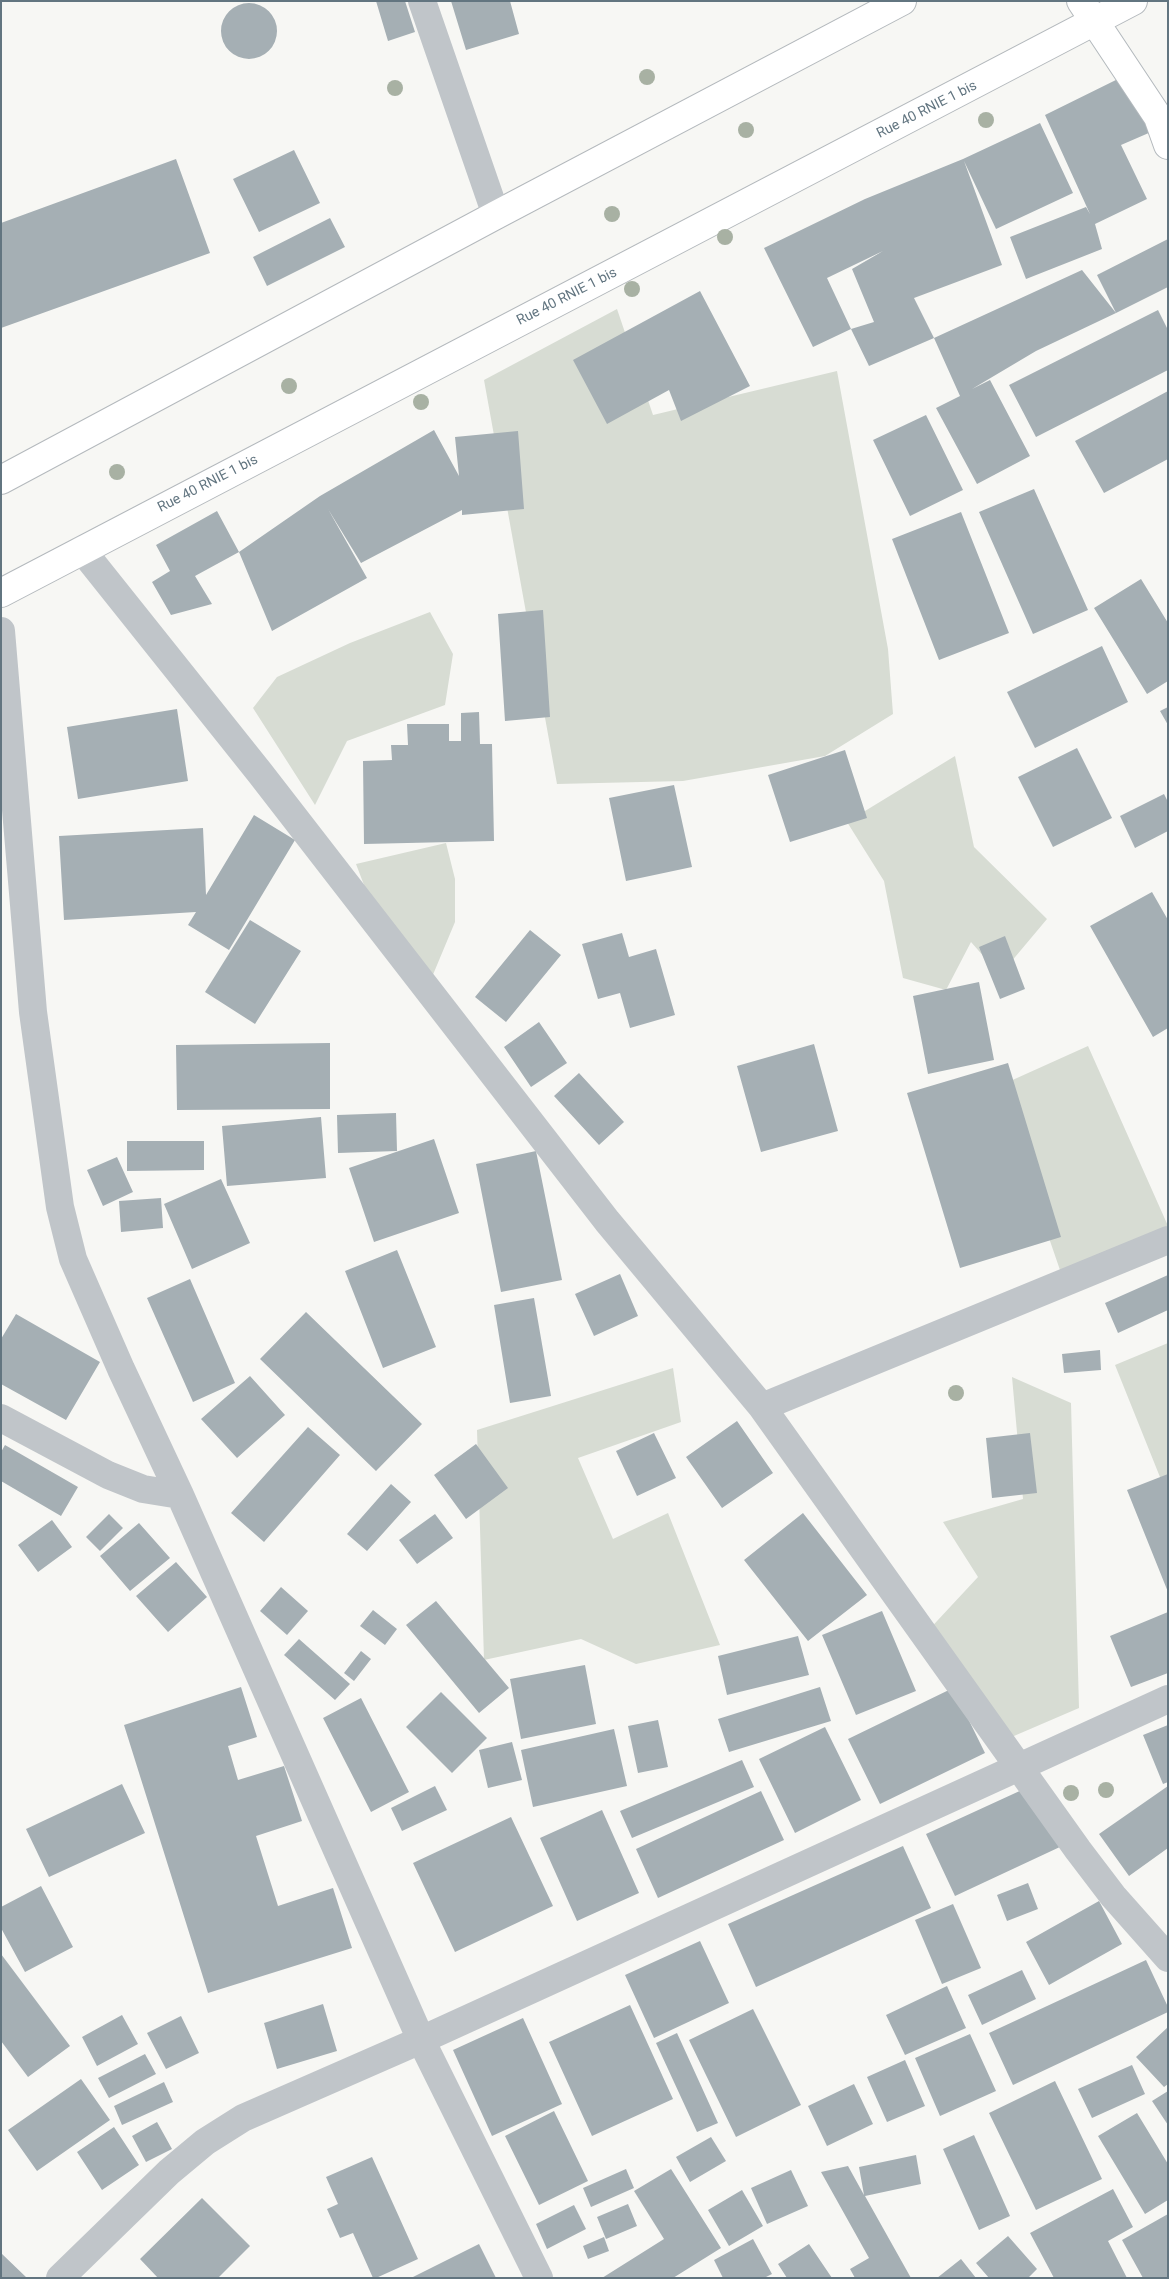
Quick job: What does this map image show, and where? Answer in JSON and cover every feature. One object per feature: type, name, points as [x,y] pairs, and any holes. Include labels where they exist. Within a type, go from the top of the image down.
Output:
[{"type":"main road","points":[[1,480],[496,215],[902,1]]},
{"type":"main road","name":"Rue 40 RNIE 1 bis","points":[[1,593],[1088,12],[1133,1]]},
{"type":"main road","points":[[1088,12],[1158,117],[1168,145]]},
{"type":"street","points":[[422,1],[496,215]]},
{"type":"street","points":[[82,550],[260,773],[608,1221],[762,1407],[1018,1768],[1113,1896],[1168,1958]]},
{"type":"street","points":[[1,631],[32,1012],[60,1208],[73,1259],[422,2040],[538,2278]]},
{"type":"street","points":[[762,1407],[1168,1240]]},
{"type":"street","points":[[1,1418],[108,1475],[143,1489],[180,1495]]},
{"type":"street","points":[[60,2278],[169,2172],[205,2142],[243,2118],[422,2040],[1168,1699]]},
{"type":"shaded area","points":[[617,309],[653,415],[837,371],[888,649],[893,714],[825,756],[683,781],[557,784],[484,380]]},
{"type":"shaded area","points":[[430,612],[453,654],[445,705],[347,741],[315,805],[253,708],[277,677],[350,643]]},
{"type":"shaded area","points":[[955,756],[974,847],[1047,919],[1000,975],[971,942],[946,990],[903,978],[884,881],[847,822]]},
{"type":"shaded area","points":[[446,843],[455,879],[455,922],[432,977],[372,906],[356,864]]},
{"type":"shaded area","points":[[1088,1046],[1168,1226],[1060,1270],[997,1087]]},
{"type":"shaded area","points":[[1168,1343],[1168,1497],[1115,1365]]},
{"type":"shaded area","points":[[673,1368],[681,1422],[578,1458],[613,1539],[668,1513],[720,1645],[636,1664],[581,1639],[484,1660],[477,1430]]},
{"type":"shaded area","points":[[1012,1377],[1071,1403],[1079,1708],[1000,1742],[924,1635],[978,1577],[943,1522],[1023,1499]]},
{"type":"building","points":[[376,1],[405,1],[415,32],[388,41]]},
{"type":"building","points":[[451,1],[510,1],[519,34],[466,50]]},
{"type":"building","points":[[249,3],[260,5],[269,11],[275,20],[277,31],[275,42],[269,51],[260,57],[249,59],[238,57],[229,51],[223,42],[221,31],[223,20],[229,11],[238,5]]},
{"type":"building","points":[[1124,76],[1151,132],[1121,145],[1147,199],[1095,224],[1102,249],[1026,279],[1010,237],[1086,207],[1090,214],[1045,115]]},
{"type":"building","points":[[1040,123],[1073,193],[996,229],[964,161],[1002,265],[914,298],[934,338],[869,366],[851,329],[813,347],[764,248],[865,199],[963,159]],"holes":[[[883,251],[852,269],[874,322],[851,329],[827,278]]]},
{"type":"building","points":[[294,150],[320,203],[259,232],[233,179]]},
{"type":"building","points":[[176,159],[210,253],[1,328],[1,223]]},
{"type":"building","points":[[330,218],[345,247],[267,286],[253,257]]},
{"type":"building","points":[[1168,239],[1168,287],[1116,313],[1097,275]]},
{"type":"building","points":[[1082,270],[1116,313],[1036,351],[972,389],[990,380],[1030,456],[977,484],[936,408],[960,396],[934,338]]},
{"type":"building","points":[[700,291],[750,386],[681,421],[669,390],[607,424],[573,360]]},
{"type":"building","points":[[1158,310],[1168,330],[1168,370],[1036,437],[1009,385]]},
{"type":"building","points":[[1168,391],[1168,459],[1104,493],[1075,441]]},
{"type":"building","points":[[926,415],[963,490],[910,516],[873,440]]},
{"type":"building","points":[[434,430],[459,476],[455,437],[518,431],[524,509],[462,515],[462,510],[361,563],[328,509],[367,578],[272,631],[239,552],[320,496]]},
{"type":"building","points":[[1034,489],[1088,610],[1033,634],[979,512]]},
{"type":"building","points":[[217,511],[239,552],[195,576],[212,604],[171,615],[152,582],[170,571],[156,545]]},
{"type":"building","points":[[961,512],[1009,633],[939,660],[892,539]]},
{"type":"building","points":[[1141,579],[1168,623],[1168,681],[1147,694],[1094,608]]},
{"type":"building","points":[[543,610],[550,717],[505,721],[498,614]]},
{"type":"building","points":[[1102,646],[1128,702],[1035,748],[1007,692]]},
{"type":"building","points":[[1168,707],[1168,725],[1160,711]]},
{"type":"building","points":[[177,709],[188,781],[78,799],[67,727]]},
{"type":"building","points":[[479,712],[480,744],[492,744],[494,841],[364,844],[363,761],[392,760],[391,745],[408,745],[407,724],[449,724],[449,741],[461,741],[461,713]]},
{"type":"building","points":[[1077,748],[1112,818],[1053,847],[1018,777]]},
{"type":"building","points":[[845,750],[867,818],[790,842],[768,775]]},
{"type":"building","points":[[674,785],[692,867],[626,881],[609,798]]},
{"type":"building","points":[[1164,794],[1168,802],[1168,831],[1135,848],[1120,816]]},
{"type":"building","points":[[254,815],[295,840],[229,950],[188,925],[196,912],[64,920],[59,836],[203,828],[206,895]]},
{"type":"building","points":[[1152,892],[1168,920],[1168,1028],[1153,1037],[1090,926]]},
{"type":"building","points":[[250,920],[301,951],[255,1024],[205,992]]},
{"type":"building","points":[[530,930],[561,955],[506,1022],[475,997]]},
{"type":"building","points":[[622,933],[629,957],[656,949],[675,1015],[630,1028],[620,993],[598,999],[582,944]]},
{"type":"building","points":[[1005,936],[1025,989],[1000,999],[979,947]]},
{"type":"building","points":[[979,982],[994,1060],[928,1074],[913,996]]},
{"type":"building","points":[[539,1022],[567,1063],[531,1087],[504,1047]]},
{"type":"building","points":[[330,1043],[330,1109],[177,1110],[176,1045]]},
{"type":"building","points":[[814,1044],[838,1131],[761,1152],[737,1066]]},
{"type":"building","points":[[1008,1063],[1061,1237],[960,1268],[907,1093]]},
{"type":"building","points":[[579,1073],[624,1122],[599,1145],[554,1096]]},
{"type":"building","points":[[396,1113],[397,1151],[338,1153],[337,1115]]},
{"type":"building","points":[[321,1117],[326,1178],[227,1186],[222,1126]]},
{"type":"building","points":[[434,1139],[459,1213],[374,1242],[349,1168]]},
{"type":"building","points":[[127,1141],[204,1141],[204,1170],[127,1171]]},
{"type":"building","points":[[536,1151],[562,1280],[501,1292],[476,1164]]},
{"type":"building","points":[[117,1157],[133,1192],[103,1206],[87,1170]]},
{"type":"building","points":[[221,1179],[250,1243],[192,1269],[164,1204]]},
{"type":"building","points":[[161,1198],[163,1228],[121,1232],[119,1201]]},
{"type":"building","points":[[397,1250],[436,1347],[383,1368],[345,1271]]},
{"type":"building","points":[[620,1274],[638,1316],[594,1336],[575,1294]]},
{"type":"building","points":[[1168,1275],[1168,1310],[1118,1333],[1105,1303]]},
{"type":"building","points":[[190,1279],[235,1383],[193,1402],[147,1298]]},
{"type":"building","points":[[534,1298],[551,1396],[510,1403],[494,1305]]},
{"type":"building","points":[[306,1312],[422,1424],[376,1471],[260,1359]]},
{"type":"building","points":[[16,1314],[100,1362],[66,1420],[1,1384],[1,1339]]},
{"type":"building","points":[[1100,1350],[1101,1370],[1064,1373],[1062,1354]]},
{"type":"building","points":[[250,1376],[285,1415],[237,1458],[201,1419]]},
{"type":"building","points":[[737,1421],[773,1473],[722,1508],[686,1457]]},
{"type":"building","points":[[308,1427],[340,1455],[264,1542],[231,1513]]},
{"type":"building","points":[[654,1433],[676,1478],[637,1496],[616,1451]]},
{"type":"building","points":[[1030,1433],[1037,1493],[992,1498],[986,1438]]},
{"type":"building","points":[[476,1444],[508,1488],[466,1519],[434,1475]]},
{"type":"building","points":[[5,1445],[78,1487],[61,1516],[1,1481],[1,1452]]},
{"type":"building","points":[[1168,1474],[1168,1592],[1127,1490]]},
{"type":"building","points":[[391,1484],[411,1502],[367,1551],[347,1534]]},
{"type":"building","points":[[803,1513],[867,1595],[808,1641],[744,1560]]},
{"type":"building","points":[[109,1514],[123,1528],[100,1551],[86,1537]]},
{"type":"building","points":[[435,1514],[453,1538],[417,1564],[399,1540]]},
{"type":"building","points":[[52,1520],[72,1547],[38,1572],[18,1545]]},
{"type":"building","points":[[139,1523],[170,1558],[130,1591],[100,1556]]},
{"type":"building","points":[[176,1562],[207,1597],[168,1632],[136,1596]]},
{"type":"building","points":[[281,1587],[308,1611],[287,1635],[260,1611]]},
{"type":"building","points":[[436,1601],[509,1688],[479,1713],[406,1625]]},
{"type":"building","points":[[373,1610],[397,1629],[385,1645],[360,1626]]},
{"type":"building","points":[[882,1611],[916,1691],[856,1715],[822,1635]]},
{"type":"building","points":[[1168,1612],[1168,1673],[1131,1687],[1110,1636]]},
{"type":"building","points":[[798,1636],[809,1675],[727,1695],[718,1656]]},
{"type":"building","points":[[299,1639],[350,1684],[335,1700],[284,1655]]},
{"type":"building","points":[[361,1651],[371,1659],[354,1681],[344,1673]]},
{"type":"building","points":[[585,1665],[596,1724],[521,1739],[510,1679]]},
{"type":"building","points":[[241,1687],[257,1737],[228,1746],[238,1780],[284,1766],[302,1821],[256,1836],[278,1906],[333,1888],[352,1948],[208,1993],[124,1725]]},
{"type":"building","points":[[820,1687],[831,1721],[729,1752],[718,1719]]},
{"type":"building","points":[[953,1688],[985,1753],[880,1804],[848,1739]]},
{"type":"building","points":[[441,1692],[487,1738],[452,1773],[406,1727]]},
{"type":"building","points":[[361,1698],[409,1792],[371,1812],[323,1718]]},
{"type":"building","points":[[658,1720],[668,1767],[638,1773],[628,1726]]},
{"type":"building","points":[[1168,1725],[1168,1782],[1163,1784],[1143,1735]]},
{"type":"building","points":[[825,1727],[861,1800],[795,1833],[759,1759]]},
{"type":"building","points":[[614,1729],[627,1786],[533,1807],[521,1750]]},
{"type":"building","points":[[512,1742],[522,1780],[488,1788],[479,1750]]},
{"type":"building","points":[[742,1760],[754,1787],[632,1838],[620,1811]]},
{"type":"building","points":[[122,1784],[145,1833],[49,1877],[26,1829]]},
{"type":"building","points":[[435,1786],[447,1810],[402,1831],[391,1808]]},
{"type":"building","points":[[1168,1786],[1168,1848],[1129,1876],[1099,1834]]},
{"type":"building","points":[[1024,1789],[1062,1846],[955,1896],[926,1834]]},
{"type":"building","points":[[761,1791],[784,1840],[658,1898],[636,1849]]},
{"type":"building","points":[[602,1810],[639,1893],[577,1921],[540,1838]]},
{"type":"building","points":[[511,1817],[553,1906],[455,1952],[413,1863]]},
{"type":"building","points":[[903,1846],[931,1908],[756,1987],[728,1924]]},
{"type":"building","points":[[1028,1883],[1038,1909],[1007,1921],[997,1895]]},
{"type":"building","points":[[41,1886],[73,1947],[25,1972],[1,1928],[1,1907]]},
{"type":"building","points":[[1099,1901],[1122,1944],[1049,1985],[1026,1942]]},
{"type":"building","points":[[953,1904],[981,1968],[942,1984],[915,1920]]},
{"type":"building","points":[[700,1941],[729,2003],[654,2038],[625,1975]]},
{"type":"building","points":[[1,1954],[70,2046],[28,2077],[1,2041]]},
{"type":"building","points":[[1146,1960],[1168,2007],[1168,2012],[1013,2085],[989,2033]]},
{"type":"building","points":[[1022,1970],[1036,1999],[982,2025],[968,1995]]},
{"type":"building","points":[[947,1986],[966,2028],[905,2055],[886,2015]]},
{"type":"building","points":[[323,2004],[337,2051],[277,2069],[264,2023]]},
{"type":"building","points":[[630,2005],[673,2099],[592,2136],[549,2042]]},
{"type":"building","points":[[753,2009],[801,2105],[736,2137],[689,2040]]},
{"type":"building","points":[[122,2015],[138,2044],[97,2066],[82,2037]]},
{"type":"building","points":[[181,2016],[199,2053],[166,2069],[147,2033]]},
{"type":"building","points":[[523,2018],[562,2104],[492,2136],[453,2050]]},
{"type":"building","points":[[1168,2027],[1168,2084],[1164,2087],[1136,2057]]},
{"type":"building","points":[[677,2033],[718,2123],[697,2132],[656,2043]]},
{"type":"building","points":[[970,2034],[996,2091],[940,2116],[915,2058]]},
{"type":"building","points":[[145,2054],[156,2074],[109,2098],[98,2078]]},
{"type":"building","points":[[905,2060],[925,2106],[887,2122],[867,2077]]},
{"type":"building","points":[[1132,2065],[1145,2094],[1092,2118],[1078,2089]]},
{"type":"building","points":[[81,2079],[110,2120],[37,2171],[8,2130]]},
{"type":"building","points":[[1055,2081],[1102,2179],[1036,2210],[989,2113]]},
{"type":"building","points":[[164,2082],[173,2102],[122,2125],[114,2106]]},
{"type":"building","points":[[854,2084],[873,2124],[827,2146],[808,2106]]},
{"type":"building","points":[[1168,2091],[1168,2125],[1152,2101]]},
{"type":"building","points":[[554,2111],[588,2181],[539,2205],[505,2136]]},
{"type":"building","points":[[1137,2113],[1168,2164],[1168,2200],[1145,2214],[1098,2136]]},
{"type":"building","points":[[157,2122],[172,2149],[146,2162],[132,2136]]},
{"type":"building","points":[[114,2127],[139,2165],[102,2190],[77,2152]]},
{"type":"building","points":[[974,2135],[1010,2216],[979,2230],[943,2149]]},
{"type":"building","points":[[711,2137],[726,2161],[690,2182],[676,2157]]},
{"type":"building","points":[[916,2155],[921,2184],[865,2196],[911,2278],[855,2278],[850,2269],[869,2258],[821,2172],[848,2166],[864,2195],[859,2167]]},
{"type":"building","points":[[372,2157],[418,2259],[376,2278],[373,2278],[353,2233],[340,2238],[327,2209],[338,2204],[326,2177]]},
{"type":"building","points":[[626,2169],[634,2188],[591,2207],[583,2188]]},
{"type":"building","points":[[671,2169],[721,2248],[673,2278],[602,2278],[664,2239],[634,2191]]},
{"type":"building","points":[[791,2170],[808,2206],[767,2224],[751,2188]]},
{"type":"building","points":[[1113,2189],[1133,2227],[1108,2241],[1127,2278],[1054,2278],[1030,2233]]},
{"type":"building","points":[[742,2190],[763,2226],[729,2246],[708,2210]]},
{"type":"building","points":[[202,2198],[250,2246],[218,2278],[158,2278],[140,2259]]},
{"type":"building","points":[[628,2204],[637,2226],[606,2239],[597,2217]]},
{"type":"building","points":[[574,2205],[586,2229],[547,2249],[536,2224]]},
{"type":"building","points":[[1168,2214],[1168,2278],[1143,2278],[1122,2240]]},
{"type":"building","points":[[1008,2236],[1037,2269],[1028,2278],[989,2278],[976,2263]]},
{"type":"building","points":[[604,2237],[609,2251],[588,2259],[583,2246]]},
{"type":"building","points":[[753,2239],[772,2274],[764,2278],[723,2278],[714,2260]]},
{"type":"building","points":[[479,2244],[496,2278],[411,2278]]},
{"type":"building","points":[[809,2244],[832,2278],[787,2278],[778,2264]]},
{"type":"building","points":[[1,2253],[27,2278],[1,2278]]},
{"type":"building","points":[[961,2259],[976,2278],[937,2278]]}]
